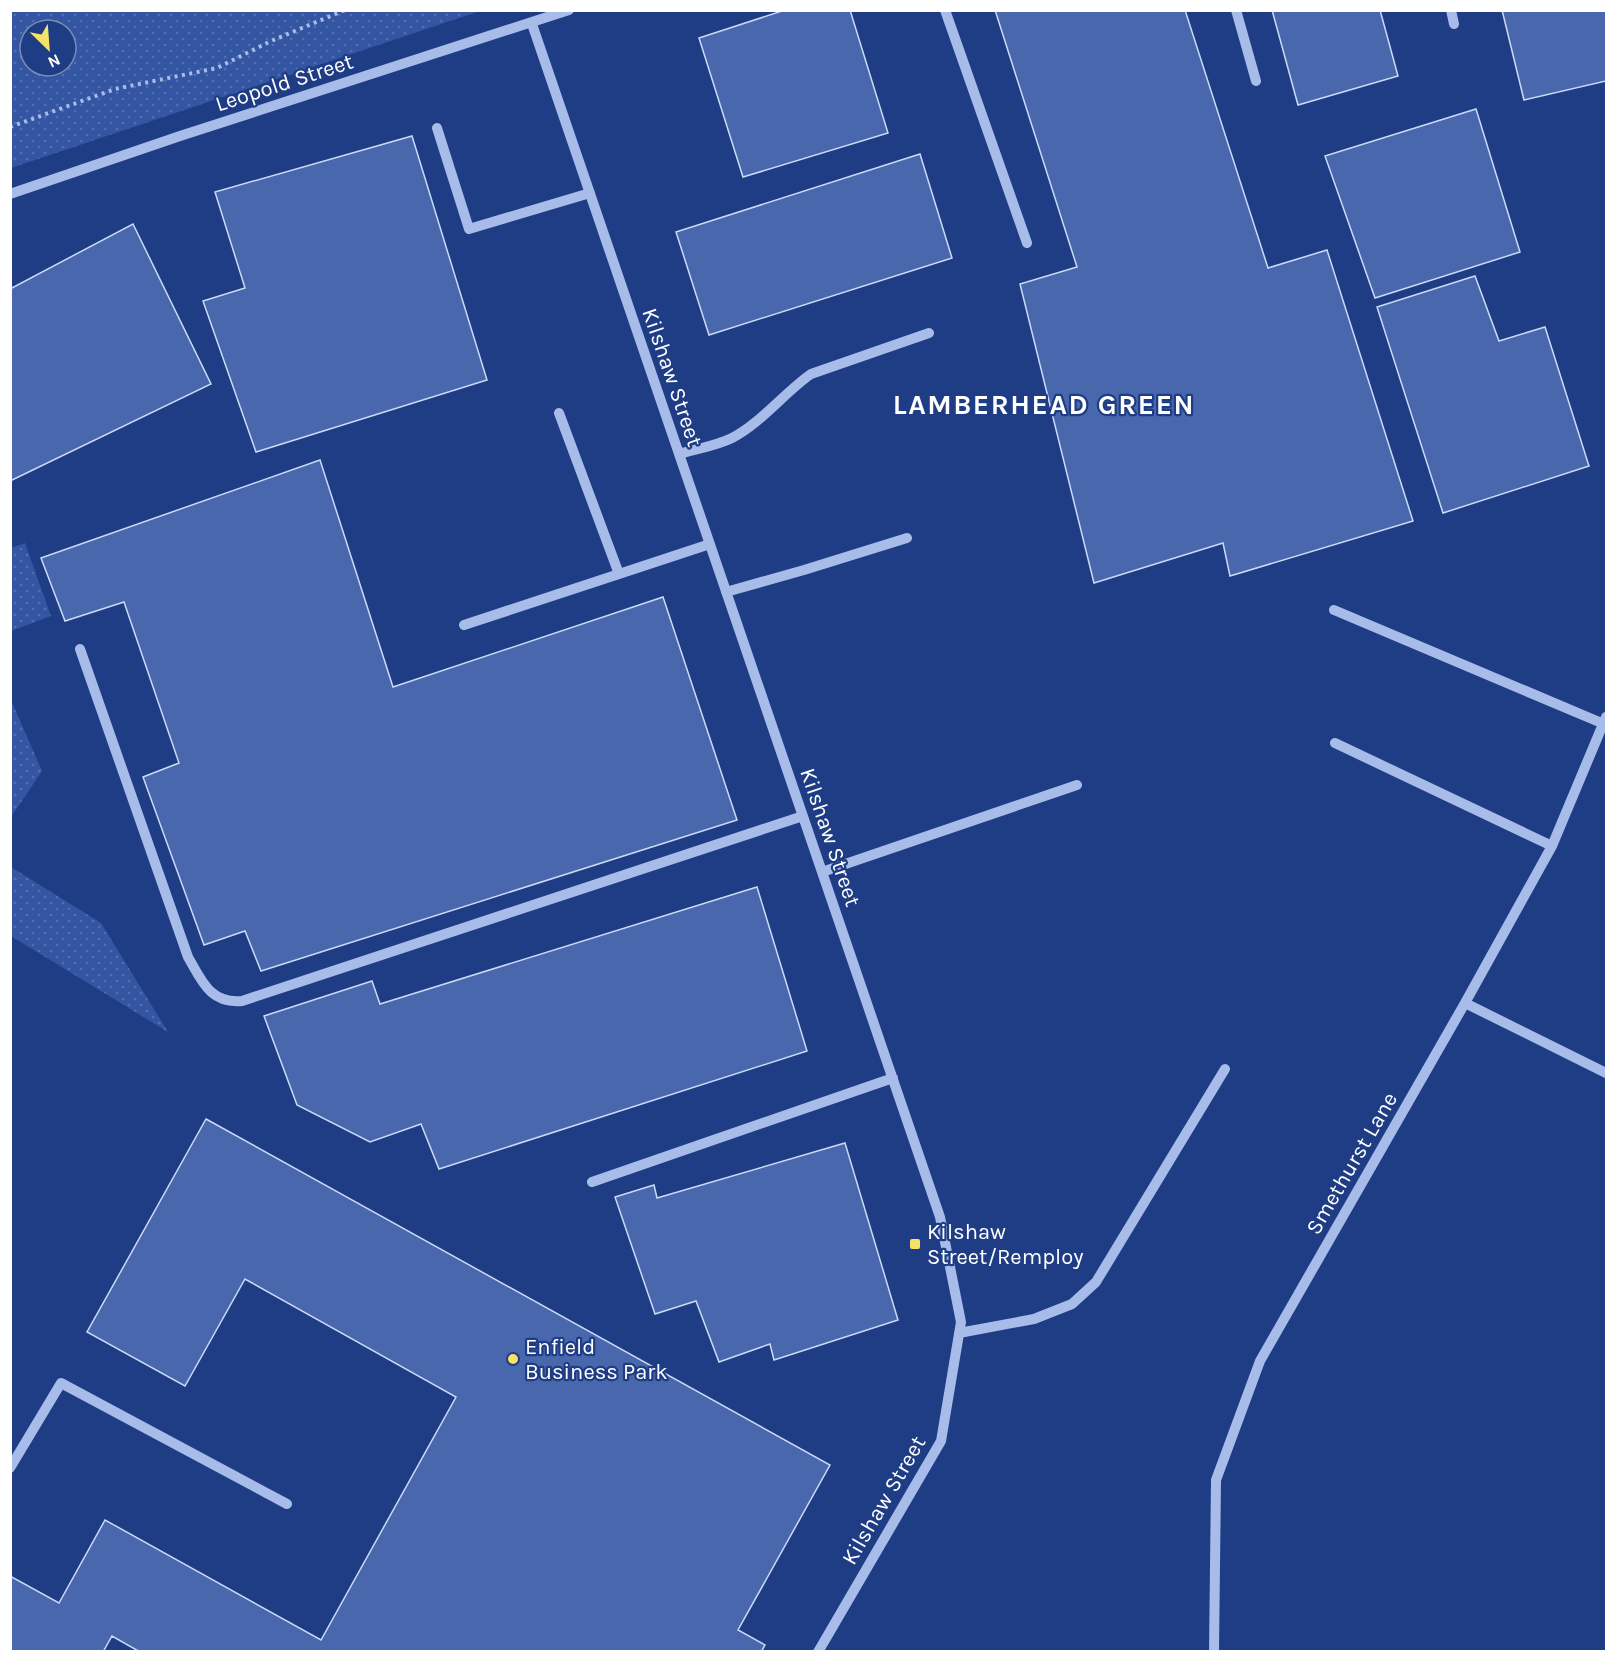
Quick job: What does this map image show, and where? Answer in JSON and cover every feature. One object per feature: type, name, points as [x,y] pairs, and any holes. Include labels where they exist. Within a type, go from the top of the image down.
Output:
[{"type":"street","name":"Leopold Street","points":[[10,194],[180,136],[532,24],[569,10]]},
{"type":"street","points":[[945,10],[1027,243]]},
{"type":"street","points":[[1236,10],[1256,81]]},
{"type":"street","points":[[1451,10],[1454,24]]},
{"type":"street","name":"Kilshaw Street","points":[[532,24],[940,1217],[961,1322],[941,1441],[818,1652]]},
{"type":"street","points":[[437,128],[469,229],[590,193]]},
{"type":"street","points":[[679,454],[732,438],[811,374],[929,333]]},
{"type":"street","points":[[559,413],[619,574]]},
{"type":"street","points":[[726,592],[907,537]]},
{"type":"street","points":[[464,625],[710,544]]},
{"type":"street","points":[[1334,610],[1605,721]]},
{"type":"street","points":[[80,649],[188,957],[205,986],[226,1002],[242,1001],[803,816]]},
{"type":"street","name":"Smethurst Lane","points":[[1214,1652],[1216,1480],[1260,1361],[1552,846],[1605,721]]},
{"type":"street","points":[[1335,743],[1552,846]]},
{"type":"street","points":[[822,872],[1077,785]]},
{"type":"street","points":[[1465,1003],[1606,1073]]},
{"type":"street","points":[[959,1333],[1034,1319],[1072,1304],[1096,1282],[1226,1069]]},
{"type":"street","points":[[592,1182],[893,1078]]},
{"type":"street","points":[[10,1468],[61,1383],[287,1504]]},
{"type":"path","points":[[10,127],[115,89],[217,68],[271,41],[345,10]]},
{"type":"shaded area","points":[[11,10],[480,11],[11,168]]},
{"type":"shaded area","points":[[25,543],[51,616],[11,631],[11,548]]},
{"type":"shaded area","points":[[11,700],[42,771],[10,817]]},
{"type":"shaded area","points":[[11,867],[101,923],[168,1032],[11,936]]},
{"type":"building","points":[[785,10],[850,10],[888,133],[743,177],[699,38]]},
{"type":"building","points":[[995,10],[1185,10],[1268,268],[1327,250],[1413,521],[1230,576],[1223,543],[1094,583],[1020,284],[1077,267]]},
{"type":"building","points":[[1272,10],[1380,10],[1398,76],[1298,105]]},
{"type":"building","points":[[1502,10],[1606,10],[1606,81],[1524,100]]},
{"type":"building","points":[[1476,109],[1520,252],[1375,298],[1325,156]]},
{"type":"building","points":[[412,136],[487,380],[256,452],[203,301],[245,288],[215,192]]},
{"type":"building","points":[[920,154],[952,258],[709,335],[676,232]]},
{"type":"building","points":[[133,224],[211,384],[10,481],[10,289]]},
{"type":"building","points":[[1475,276],[1499,341],[1545,327],[1589,466],[1443,513],[1377,307]]},
{"type":"building","points":[[320,460],[393,687],[663,597],[737,820],[261,971],[245,931],[204,945],[143,777],[179,763],[124,602],[65,621],[41,558]]},
{"type":"building","points":[[757,887],[807,1051],[439,1169],[421,1124],[370,1142],[297,1105],[264,1016],[372,981],[380,1004]]},
{"type":"building","name":"Enfield Business Park","points":[[206,1119],[830,1465],[738,1630],[765,1645],[761,1652],[140,1652],[112,1636],[103,1652],[10,1652],[10,1576],[59,1603],[105,1520],[321,1640],[456,1397],[245,1279],[185,1386],[87,1332]]},
{"type":"building","points":[[845,1143],[898,1320],[774,1360],[770,1344],[719,1362],[696,1301],[655,1314],[615,1197],[654,1185],[657,1198]]},
{"type":"place","name":"Kilshaw Street/Remploy","points":[[915,1244]]},
{"type":"place","name":"Enfield Business Park","points":[[513,1359]]},
{"type":"district","name":"LAMBERHEAD GREEN","points":[[1044,404]]}]
